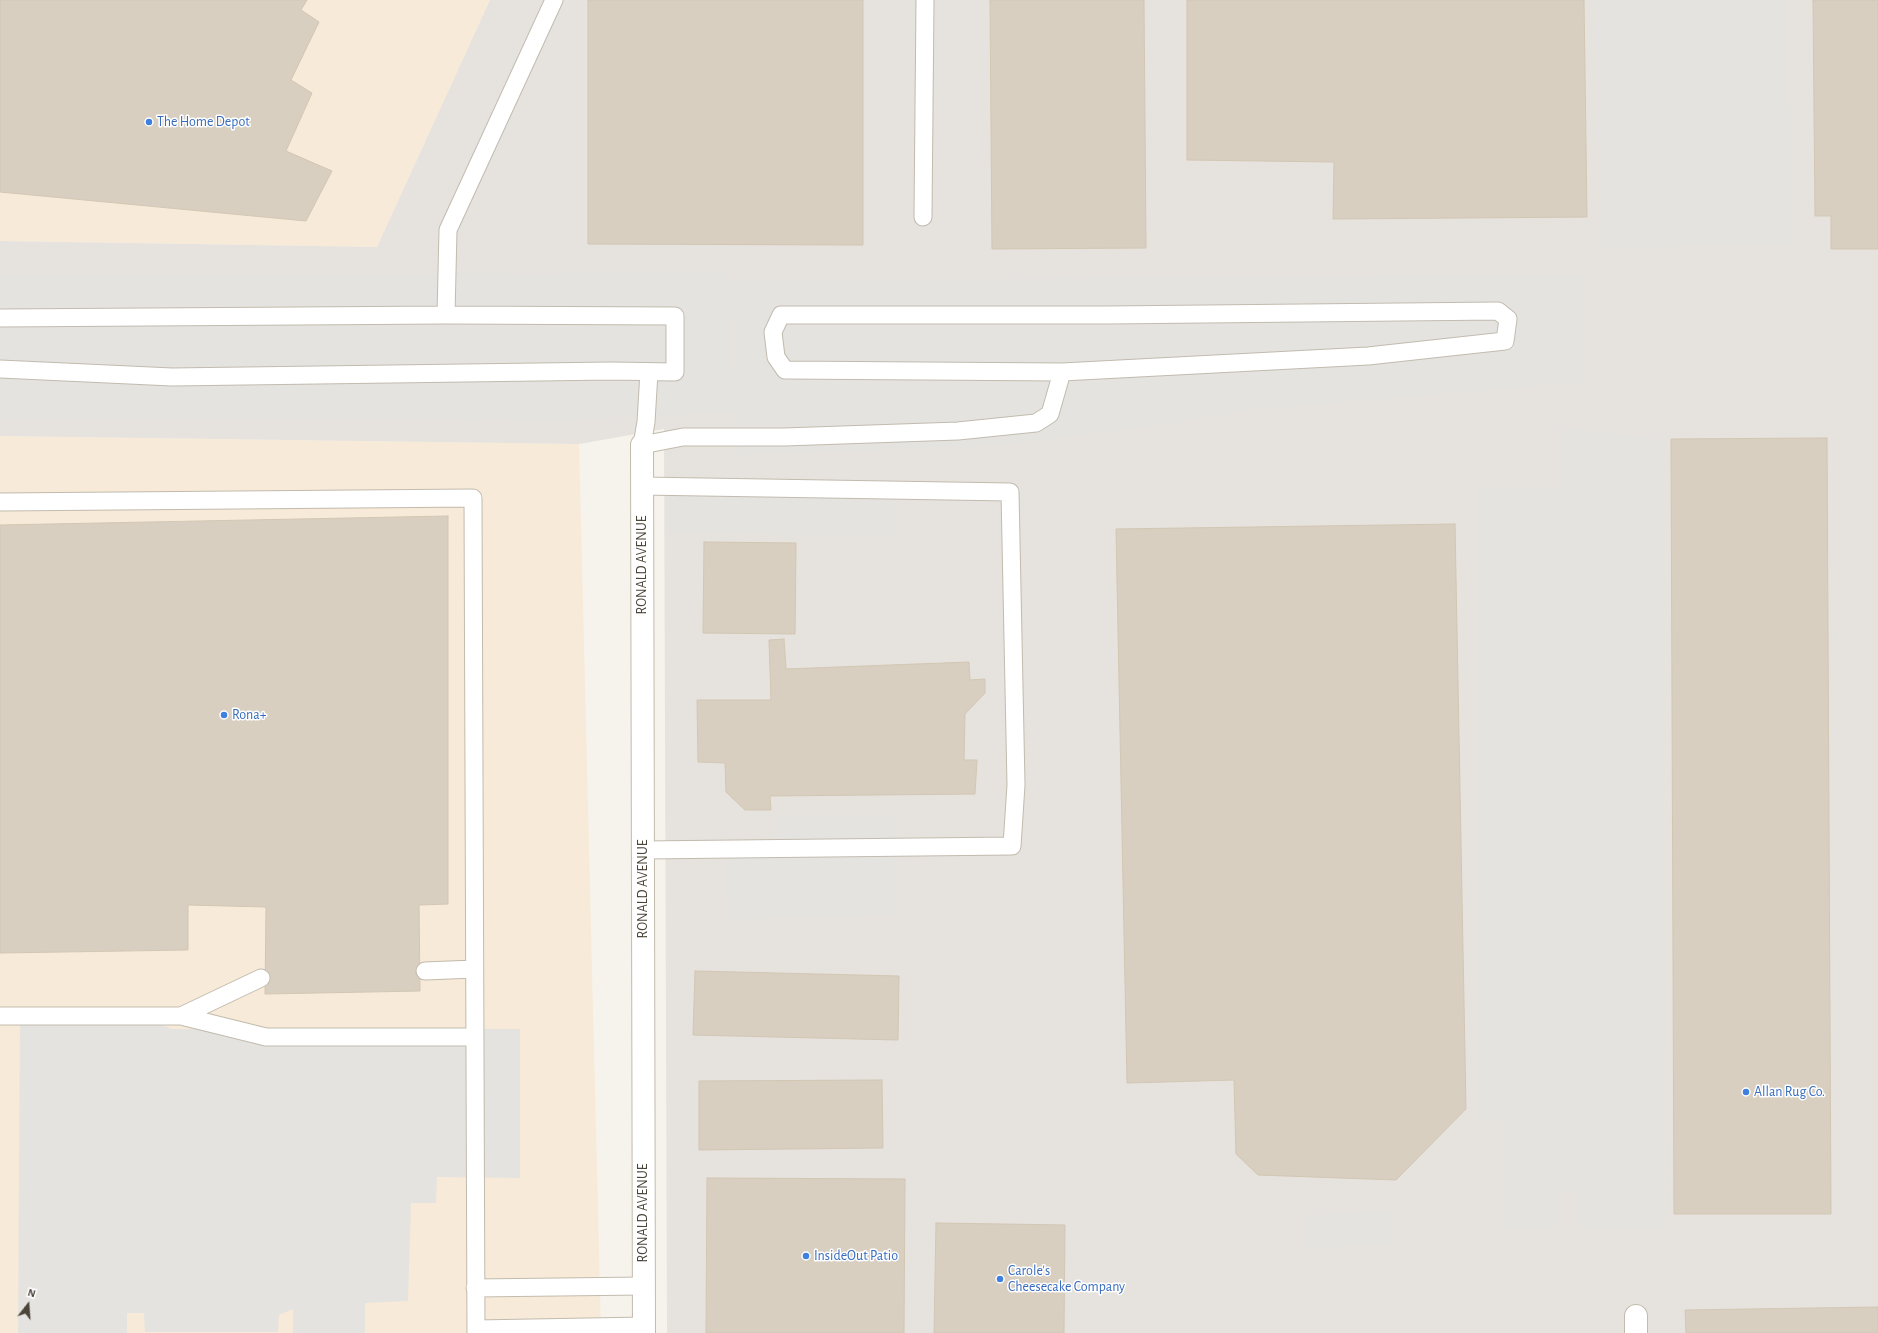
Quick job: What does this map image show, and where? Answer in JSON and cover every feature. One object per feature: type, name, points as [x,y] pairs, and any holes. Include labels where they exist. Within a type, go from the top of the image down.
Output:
[{"type":"street","name":"RONALD AVENUE","points":[[642,445],[644,1329]]},
{"type":"lane","points":[[446,315],[448,230],[554,0]]},
{"type":"lane","points":[[923,217],[925,0]]},
{"type":"lane","points":[[1498,311],[1508,319],[1505,341],[1368,356],[1062,372],[785,370],[776,357],[773,332],[781,315],[1108,315],[1498,311]]},
{"type":"lane","points":[[0,318],[446,315],[675,316],[675,372],[172,377],[0,369]]},
{"type":"lane","points":[[649,372],[646,422],[642,445],[683,437],[784,437],[958,431],[1036,423],[1050,414],[1062,372]]},
{"type":"lane","points":[[642,486],[1010,492],[1016,786],[1012,846],[643,850]]},
{"type":"lane","points":[[0,502],[474,498],[474,1037],[476,1331],[644,1329]]},
{"type":"lane","points":[[425,971],[474,969]]},
{"type":"lane","points":[[181,1016],[261,978]]},
{"type":"lane","points":[[0,1016],[181,1016],[266,1037],[474,1037]]},
{"type":"lane","points":[[475,1288],[643,1286]]},
{"type":"shaded area","points":[[0,0],[490,0],[377,247],[0,241]]},
{"type":"shaded area","points":[[490,0],[1878,0],[1878,1333],[667,1333],[664,429],[579,444],[0,436],[0,241],[377,247]]},
{"type":"shaded area","points":[[1596,0],[1787,0],[1790,245],[1600,247]]},
{"type":"shaded area","points":[[726,273],[735,412],[569,420],[0,418],[0,275]]},
{"type":"shaded area","points":[[1583,275],[1584,382],[1249,410],[1134,429],[983,446],[739,455],[733,280]]},
{"type":"shaded area","points":[[1561,427],[1662,439],[1665,1229],[1579,1229],[1580,1193],[1561,1192]]},
{"type":"shaded area","points":[[0,436],[579,444],[601,1333],[0,1333]]},
{"type":"shaded area","points":[[665,486],[897,491],[896,537],[665,532]]},
{"type":"shaded area","points":[[1480,488],[1556,488],[1555,1230],[1502,1229],[1503,1121],[1479,1121]]},
{"type":"shaded area","points":[[780,815],[895,816],[898,915],[729,919],[726,847],[763,846],[778,838]]},
{"type":"shaded area","points":[[20,1013],[146,1019],[172,1029],[520,1029],[520,1178],[437,1177],[436,1203],[411,1203],[408,1301],[365,1303],[365,1333],[293,1333],[293,1309],[279,1315],[278,1332],[145,1332],[144,1313],[127,1313],[127,1333],[18,1333]]},
{"type":"shaded area","points":[[1391,1211],[1392,1244],[1308,1248],[1306,1215]]},
{"type":"building","name":"The Home Depot","points":[[0,0],[307,0],[301,10],[319,22],[291,80],[312,93],[286,151],[332,171],[306,221],[0,192]]},
{"type":"building","points":[[588,0],[863,0],[863,245],[588,244]]},
{"type":"building","points":[[990,0],[1144,0],[1146,248],[992,249]]},
{"type":"building","points":[[1187,0],[1584,0],[1587,217],[1333,219],[1334,162],[1187,160]]},
{"type":"building","points":[[1813,0],[1878,0],[1878,249],[1831,249],[1831,216],[1815,216]]},
{"type":"building","points":[[1827,438],[1831,1214],[1674,1214],[1671,439]]},
{"type":"building","name":"Rona+","points":[[448,516],[448,904],[419,905],[420,991],[265,994],[266,907],[188,905],[188,950],[0,953],[0,525]]},
{"type":"building","points":[[1455,524],[1466,1109],[1396,1180],[1258,1175],[1236,1154],[1234,1080],[1127,1083],[1116,529]]},
{"type":"building","points":[[704,542],[796,543],[795,634],[703,633]]},
{"type":"building","points":[[784,639],[786,669],[969,662],[970,680],[985,679],[985,693],[965,714],[964,760],[977,760],[975,794],[770,796],[771,810],[745,810],[726,792],[725,763],[698,762],[697,700],[771,700],[769,640]]},
{"type":"building","points":[[695,971],[899,976],[898,1040],[693,1035]]},
{"type":"building","points":[[882,1080],[883,1148],[699,1150],[699,1081]]},
{"type":"building","name":"InsideOut Patio","points":[[707,1178],[905,1179],[904,1333],[706,1333]]},
{"type":"building","name":"Carole's Cheesecake Company","points":[[936,1223],[1065,1225],[1064,1333],[934,1333]]},
{"type":"building","points":[[1878,1307],[1878,1333],[1686,1333],[1685,1310]]},
{"type":"place","name":"The Home Depot","points":[[149,122]]},
{"type":"place","name":"Rona+","points":[[224,715]]},
{"type":"place","name":"Allan Rug Co.","points":[[1746,1092]]},
{"type":"place","name":"InsideOut Patio","points":[[806,1256]]},
{"type":"place","name":"Carole's Cheesecake Company","points":[[1000,1279]]}]
